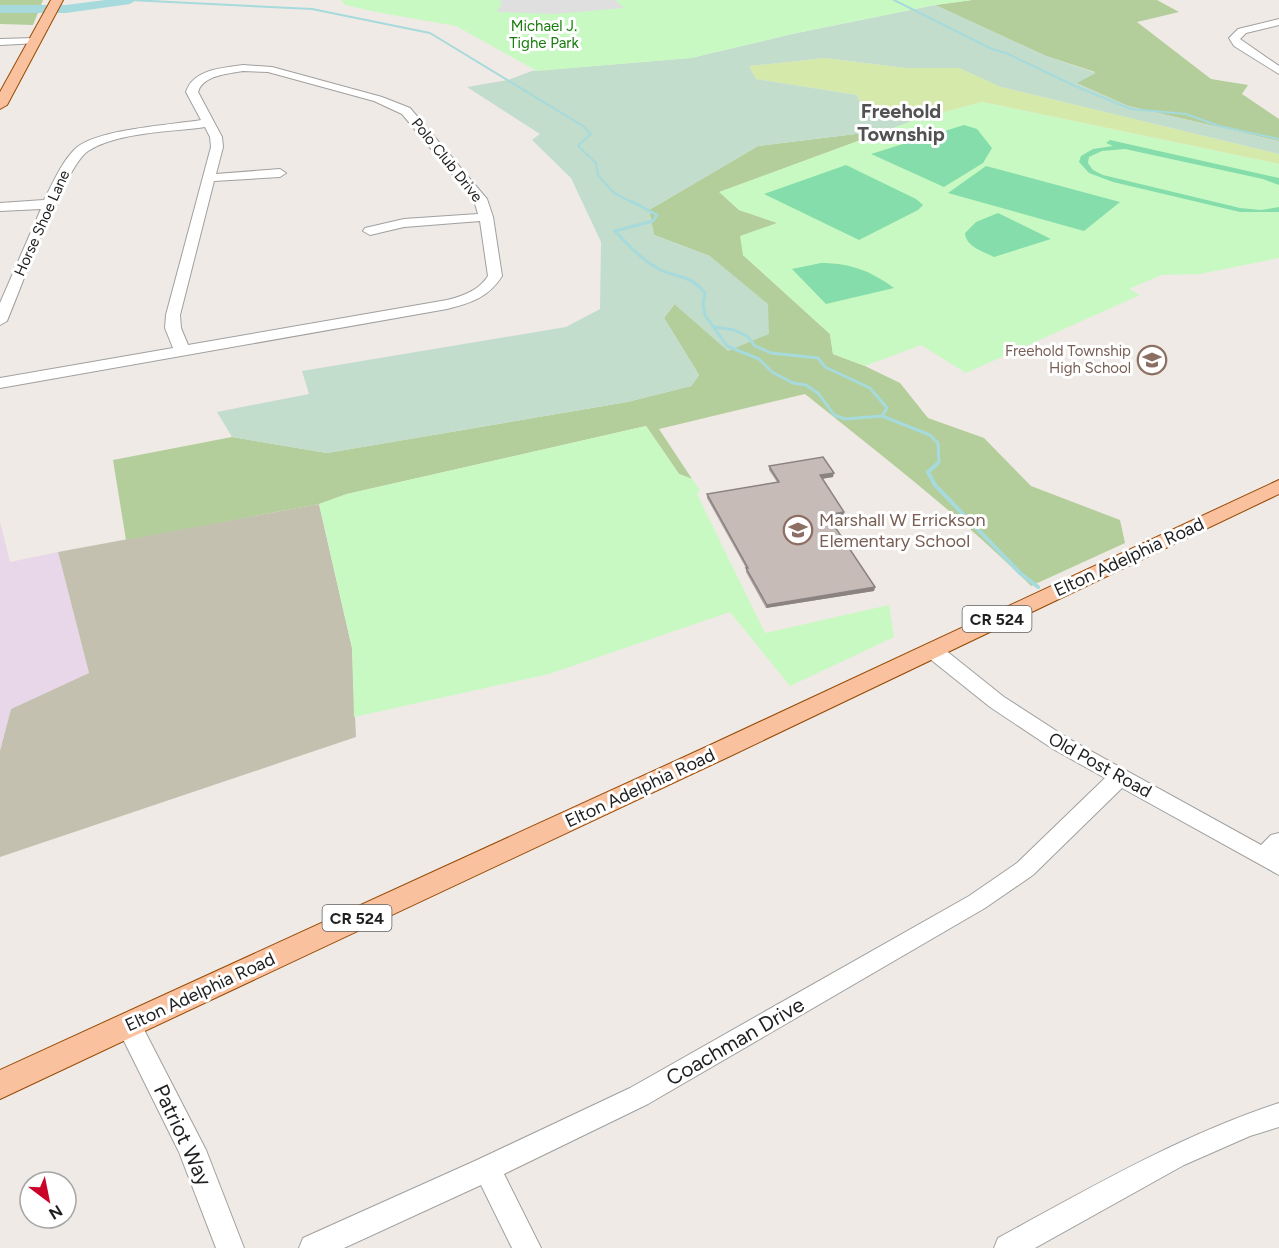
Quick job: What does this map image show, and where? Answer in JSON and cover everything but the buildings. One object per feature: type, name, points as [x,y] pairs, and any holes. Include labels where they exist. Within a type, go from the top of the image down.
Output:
[{"type":"main road","points":[[0,105],[53,6]]},
{"type":"main road","name":"Elton Adelphia Road","points":[[0,1085],[1279,486]]},
{"type":"street","points":[[1279,22],[1242,31],[1234,38],[1238,44],[1279,71]]},
{"type":"street","points":[[0,42],[35,41]]},
{"type":"street","name":"Polo Club Drive","points":[[0,383],[414,310],[473,296],[490,285],[495,276],[486,217],[480,199],[411,115],[389,102],[274,70],[234,69],[204,77],[192,87],[197,104],[217,142],[173,315],[173,328],[182,350]]},
{"type":"street","name":"Horse Shoe Lane","points":[[0,321],[73,156],[87,146],[113,138],[208,123]]},
{"type":"street","points":[[209,178],[280,173]]},
{"type":"street","points":[[0,207],[50,204]]},
{"type":"street","points":[[370,231],[404,223],[486,217]]},
{"type":"street","name":"Old Post Road","points":[[932,650],[1024,721],[1120,777],[1274,854]]},
{"type":"street","name":"Coachman Drive","points":[[313,1248],[487,1169],[639,1096],[977,902],[1025,869],[1120,777]]},
{"type":"street","name":"Patriot Way","points":[[129,1025],[192,1150],[230,1248]]},
{"type":"street","points":[[1008,1248],[1198,1144],[1279,1114]]},
{"type":"street","points":[[487,1169],[527,1248]]},
{"type":"shaded area","points":[[500,0],[615,0],[624,8],[554,14],[497,12],[502,3]]},
{"type":"shaded area","points":[[319,504],[352,648],[356,737],[0,857],[0,751],[11,709],[89,673],[58,552]]},
{"type":"shaded area","points":[[0,522],[10,562],[58,552],[89,673],[11,709],[0,751]]},
{"type":"green space","points":[[0,0],[43,0],[33,25],[0,24]]},
{"type":"green space","name":"Michael J. Tighe Park","points":[[341,0],[972,0],[935,5],[792,34],[691,58],[537,71],[456,26],[345,5]]},
{"type":"green space","points":[[972,0],[1157,0],[1179,12],[1137,22],[1211,79],[1248,85],[1242,94],[1279,119],[1279,141],[1128,106],[1076,83],[1095,72],[1046,56],[935,5]]},
{"type":"green space","points":[[935,5],[1046,56],[1096,73],[1077,83],[1128,106],[1279,141],[1279,154],[1001,87],[959,68],[906,68],[825,58],[749,66],[756,79],[857,95],[865,115],[889,116],[922,107],[931,110],[915,120],[888,130],[758,146],[649,210],[654,235],[710,256],[768,304],[769,334],[728,351],[674,304],[664,318],[699,375],[691,386],[627,402],[327,453],[232,437],[217,412],[309,394],[302,371],[566,327],[600,309],[601,242],[571,178],[532,140],[540,134],[467,87],[508,80],[532,71],[691,58],[792,34]]},
{"type":"green space","points":[[825,58],[906,68],[959,68],[1001,87],[1279,154],[1279,164],[982,102],[915,120],[930,110],[922,107],[889,116],[865,115],[857,95],[756,79],[749,66]]},
{"type":"green space","points":[[982,102],[1279,164],[1279,258],[1200,274],[1161,275],[1129,289],[1140,295],[966,373],[921,345],[865,366],[833,354],[830,334],[743,255],[740,236],[777,223],[739,210],[719,192],[915,120]]},
{"type":"green space","points":[[964,125],[977,129],[992,148],[983,163],[944,187],[871,154]]},
{"type":"green space","points":[[888,130],[720,192],[739,210],[778,223],[743,255],[830,334],[833,354],[900,383],[928,418],[984,438],[1031,486],[1120,520],[1125,543],[1031,586],[949,511],[805,394],[659,429],[692,479],[679,474],[646,426],[347,494],[319,504],[126,540],[113,460],[232,437],[327,453],[627,402],[691,386],[699,375],[664,318],[710,256],[654,235],[649,210],[758,146]]},
{"type":"green space","points":[[1110,140],[1279,178],[1279,185],[1263,179],[1125,149],[1102,151],[1089,157],[1088,163],[1093,170],[1103,175],[1240,208],[1261,210],[1279,207],[1279,212],[1240,212],[1113,182],[1089,173],[1079,162],[1081,156],[1093,149],[1113,146],[1106,143]]},
{"type":"green space","points":[[846,165],[916,199],[923,205],[918,210],[859,240],[764,194]]},
{"type":"green space","points":[[986,166],[1120,202],[1084,231],[948,193]]},
{"type":"green space","points":[[998,213],[1051,239],[994,257],[968,242],[965,233],[976,222]]},
{"type":"green space","points":[[821,263],[860,269],[894,288],[826,304],[792,269]]},
{"type":"green space","points":[[646,426],[679,474],[692,479],[700,490],[697,494],[765,633],[889,605],[894,637],[790,686],[730,612],[549,674],[354,717],[352,648],[319,504],[347,494]]},
{"type":"waterway","points":[[130,0],[312,9],[430,33],[583,126],[591,134],[578,146],[596,163],[598,175],[613,192],[633,203]]},
{"type":"waterway","points":[[0,9],[66,9],[130,0]]},
{"type":"waterway","points":[[894,0],[992,49],[1006,53],[1075,86],[1131,109],[1186,114],[1219,126],[1279,139]]},
{"type":"waterway","points":[[631,201],[657,215],[653,221],[615,231],[653,265],[689,280],[705,293],[703,304],[705,315],[727,346],[759,359],[772,372],[793,383],[806,385],[819,394],[834,415],[845,419],[882,416]]},
{"type":"waterway","points":[[715,327],[734,330],[747,336],[755,346],[771,353],[818,358],[825,367],[870,388],[887,408],[882,416]]},
{"type":"waterway","points":[[882,416],[930,435],[938,443],[939,462],[937,464]]},
{"type":"waterway","points":[[937,464],[928,472],[935,485],[1020,573],[1038,587]]},
{"type":"place","name":"Freehold Township High School","points":[[1152,360]]},
{"type":"place","name":"Marshall W Errickson Elementary School","points":[[798,530]]},
{"type":"district","name":"Freehold Township","points":[[901,122]]}]
